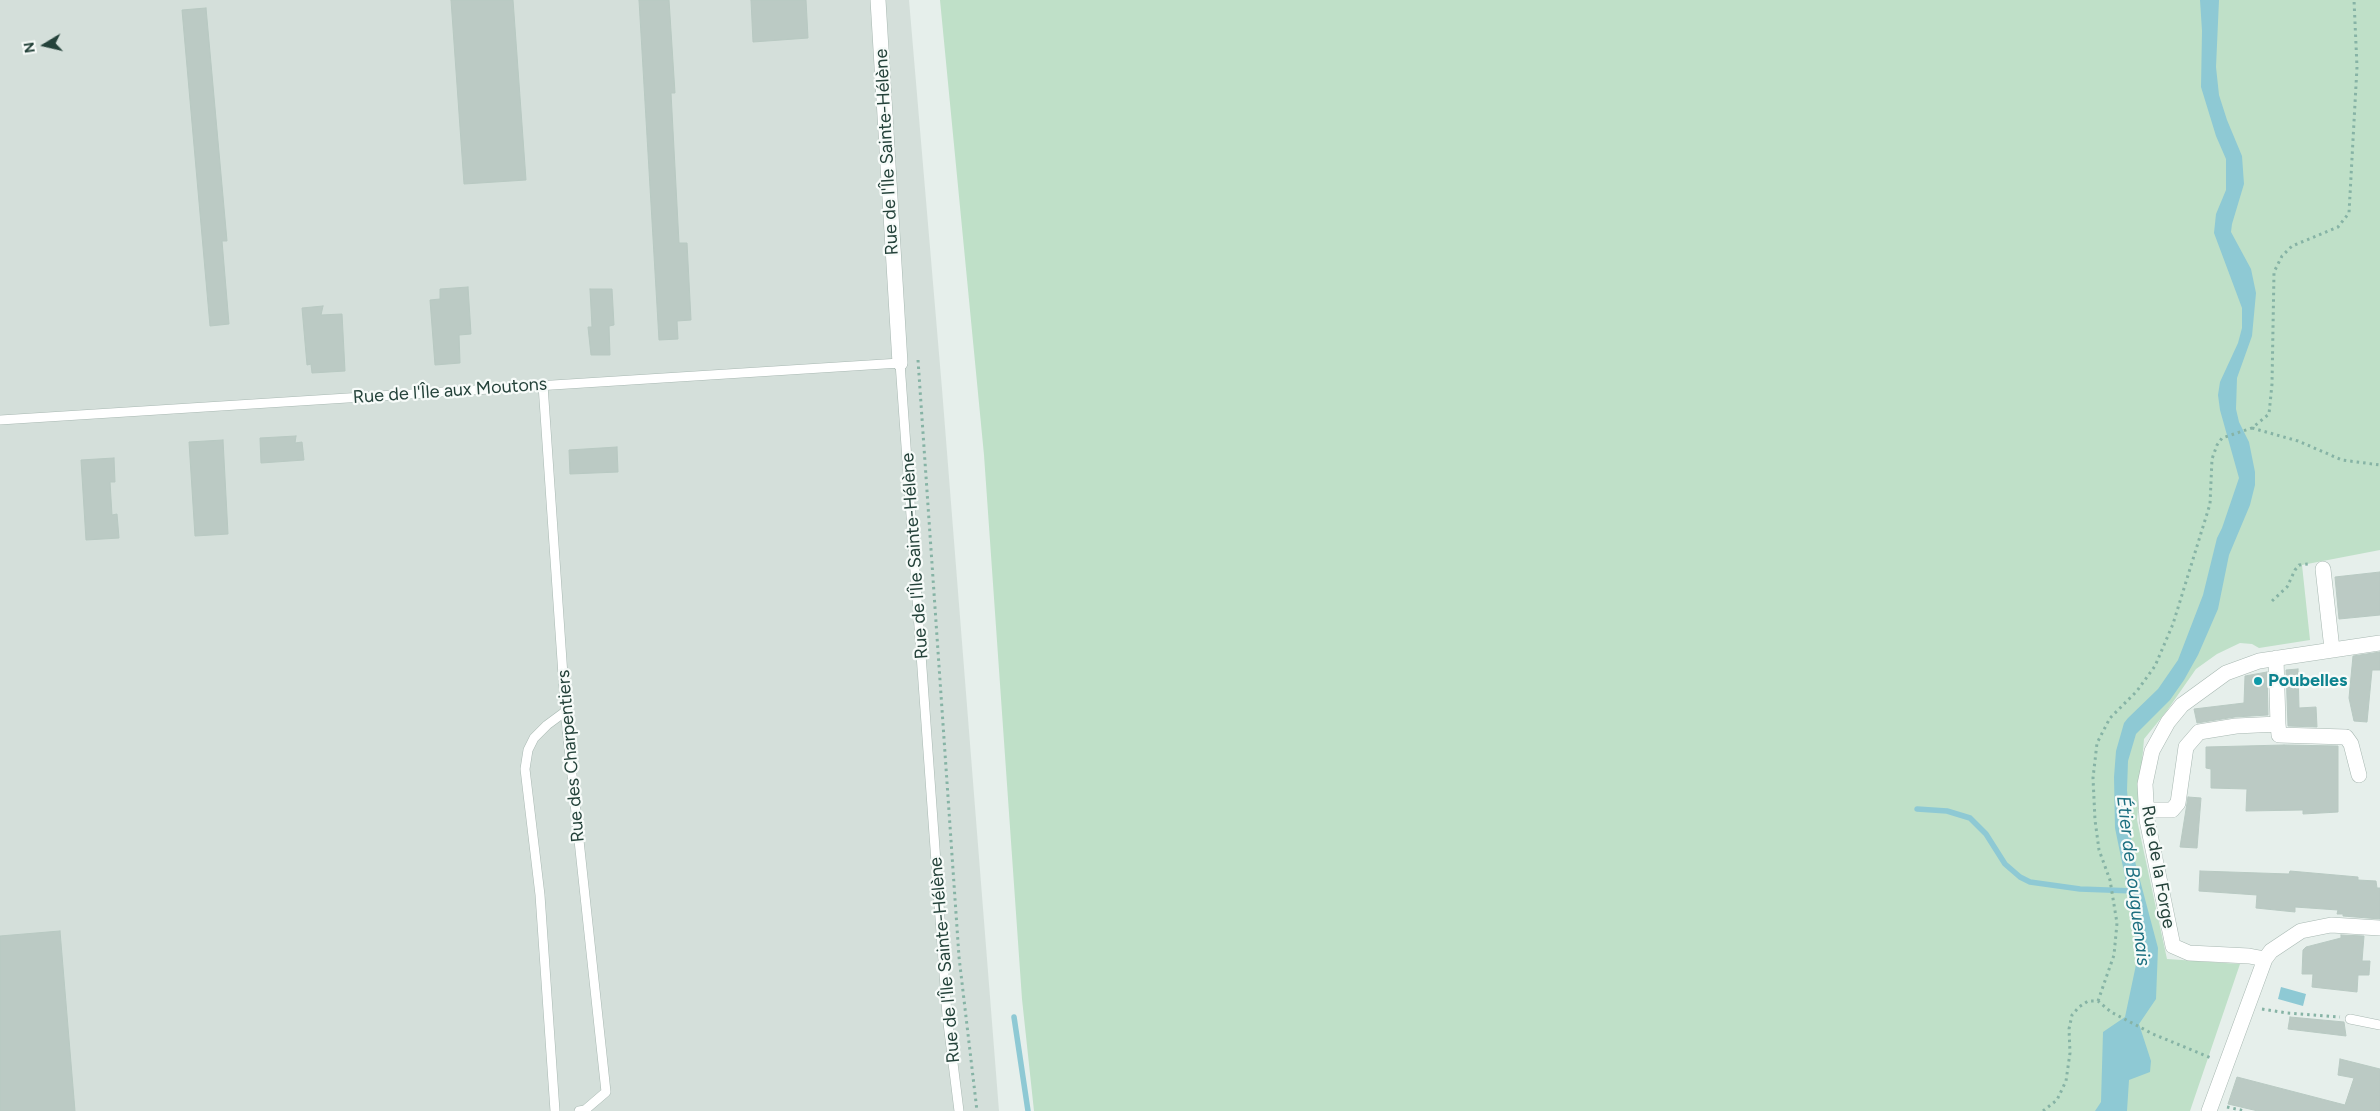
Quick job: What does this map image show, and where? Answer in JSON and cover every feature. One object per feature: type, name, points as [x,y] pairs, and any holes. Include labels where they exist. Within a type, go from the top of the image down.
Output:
[{"type":"street","name":"Rue de l'Île Sainte-Hélène","points":[[878,0],[900,363]]},
{"type":"street","points":[[2323,569],[2332,649]]},
{"type":"street","name":"Rue de la Forge","points":[[2265,959],[2249,956],[2189,954],[2173,946],[2146,810],[2145,784],[2152,751],[2168,722],[2182,705],[2226,673],[2259,661],[2380,643]]},
{"type":"street","points":[[2276,658],[2279,735],[2346,737],[2351,744],[2359,775]]},
{"type":"street","name":"Rue de la Forge","points":[[2146,810],[2172,810],[2178,803],[2186,747],[2199,732],[2236,726],[2278,724]]},
{"type":"street","points":[[2209,1111],[2228,1065],[2265,959],[2280,944],[2301,931],[2331,926],[2380,928]]},
{"type":"lane","name":"Rue de l'Île aux Moutons","points":[[0,420],[543,384],[900,363]]},
{"type":"lane","name":"Rue de l'Île Sainte-Hélène","points":[[900,363],[947,1016],[959,1111]]},
{"type":"lane","name":"Rue des Charpentiers","points":[[543,384],[566,711],[606,1092],[585,1110],[579,1111]]},
{"type":"lane","points":[[555,1111],[540,894],[525,769],[528,750],[534,738],[547,724],[566,711]]},
{"type":"lane","points":[[2350,1019],[2380,1025]]},
{"type":"path","points":[[2252,428],[2269,414],[2272,384],[2274,272],[2282,256],[2292,246],[2338,227],[2349,214],[2357,67],[2354,0]]},
{"type":"path","points":[[918,357],[959,957],[977,1111]]},
{"type":"path","points":[[2098,1001],[2114,955],[2116,923],[2110,880],[2099,850],[2095,820],[2093,778],[2097,744],[2110,718],[2137,690],[2155,666],[2173,624],[2210,504],[2212,459],[2222,438],[2240,430],[2252,428],[2298,441],[2342,460],[2380,465]]},
{"type":"path","points":[[2272,601],[2287,586],[2295,570],[2300,565],[2322,562],[2323,569]]},
{"type":"path","points":[[2043,1111],[2057,1100],[2066,1081],[2070,1053],[2068,1029],[2072,1015],[2088,1001],[2098,1001],[2111,1012],[2154,1034],[2228,1065]]},
{"type":"path","points":[[2249,1004],[2287,1014],[2318,1014],[2350,1019]]},
{"type":"shaded area","points":[[0,0],[909,0],[999,1111],[0,1111]]},
{"type":"green space","points":[[940,0],[2380,0],[2380,550],[2302,565],[2310,640],[2259,648],[2252,644],[2240,643],[2217,654],[2196,669],[2166,712],[2144,739],[2137,820],[2167,959],[2240,964],[2190,1111],[1034,1111],[1022,999],[984,455]]},
{"type":"water","name":"Étier de Bouguenais","points":[[2200,0],[2219,0],[2216,67],[2219,95],[2242,156],[2244,184],[2231,232],[2251,269],[2256,293],[2252,336],[2237,378],[2236,409],[2239,422],[2249,442],[2255,472],[2255,485],[2250,505],[2229,555],[2218,609],[2198,655],[2170,700],[2136,734],[2128,761],[2127,790],[2132,850],[2158,948],[2156,999],[2139,1024],[2151,1061],[2150,1072],[2129,1080],[2127,1111],[2095,1111],[2101,1102],[2103,1032],[2125,1017],[2137,960],[2133,916],[2115,828],[2114,777],[2116,751],[2124,723],[2158,689],[2178,660],[2203,595],[2217,538],[2239,478],[2220,410],[2218,395],[2220,382],[2238,343],[2242,328],[2242,308],[2214,233],[2216,214],[2226,190],[2226,159],[2216,136],[2201,87],[2202,31]]},
{"type":"water","points":[[2281,987],[2306,994],[2303,1006],[2278,999]]},
{"type":"building","points":[[451,0],[513,0],[526,180],[464,184]]},
{"type":"building","points":[[639,0],[669,0],[675,93],[671,93],[679,243],[687,243],[691,320],[677,321],[678,339],[659,340]]},
{"type":"building","points":[[751,0],[806,0],[808,38],[753,42]]},
{"type":"building","points":[[206,8],[227,241],[222,241],[229,324],[210,326],[182,10]]},
{"type":"building","points":[[468,287],[471,334],[459,335],[460,363],[435,365],[430,300],[440,299],[440,289]]},
{"type":"building","points":[[590,289],[612,289],[614,325],[609,326],[610,355],[591,355],[588,327],[592,327]]},
{"type":"building","points":[[323,306],[321,315],[342,314],[345,371],[312,373],[311,364],[307,365],[302,308]]},
{"type":"building","points":[[296,436],[295,443],[302,442],[304,460],[261,463],[260,438]]},
{"type":"building","points":[[223,440],[228,534],[195,536],[189,442]]},
{"type":"building","points":[[617,447],[618,472],[570,474],[569,450]]},
{"type":"building","points":[[114,458],[115,482],[110,482],[112,515],[117,514],[119,538],[86,540],[81,460]]},
{"type":"building","points":[[2380,572],[2380,615],[2339,619],[2335,577]]},
{"type":"building","points":[[2380,652],[2380,670],[2372,670],[2367,722],[2354,721],[2349,698],[2353,656]]},
{"type":"building","points":[[2298,669],[2299,708],[2316,707],[2317,727],[2288,726],[2286,670]]},
{"type":"building","points":[[2267,672],[2268,715],[2235,717],[2197,723],[2194,709],[2244,703],[2245,676]]},
{"type":"building","points":[[2338,746],[2338,812],[2303,814],[2303,810],[2246,811],[2247,789],[2211,788],[2211,769],[2206,768],[2206,747]]},
{"type":"building","points":[[2188,797],[2201,798],[2197,848],[2180,847]]},
{"type":"building","points":[[2200,871],[2289,874],[2290,871],[2358,877],[2358,880],[2376,881],[2377,888],[2380,888],[2380,919],[2343,916],[2343,914],[2337,914],[2338,910],[2295,907],[2295,912],[2256,908],[2257,895],[2199,891]]},
{"type":"building","points":[[60,931],[75,1111],[0,1111],[0,936]]},
{"type":"building","points":[[2341,935],[2364,936],[2362,961],[2370,961],[2369,975],[2358,975],[2357,992],[2312,987],[2313,974],[2302,974],[2303,950],[2306,947],[2341,938]]},
{"type":"building","points":[[2290,1017],[2344,1022],[2346,1036],[2288,1029]]},
{"type":"building","points":[[2340,1059],[2380,1069],[2380,1111],[2258,1111],[2228,1104],[2237,1077],[2345,1105],[2354,1078],[2338,1075]]},
{"type":"waterway","name":"Étier de Bouguenais","points":[[1917,809],[1947,811],[1970,818],[1986,834],[2005,864],[2020,877],[2030,882],[2080,889],[2134,891]]},
{"type":"waterway","points":[[1014,1017],[1028,1111]]},
{"type":"place","name":"Poubelles","points":[[2258,681]]}]
